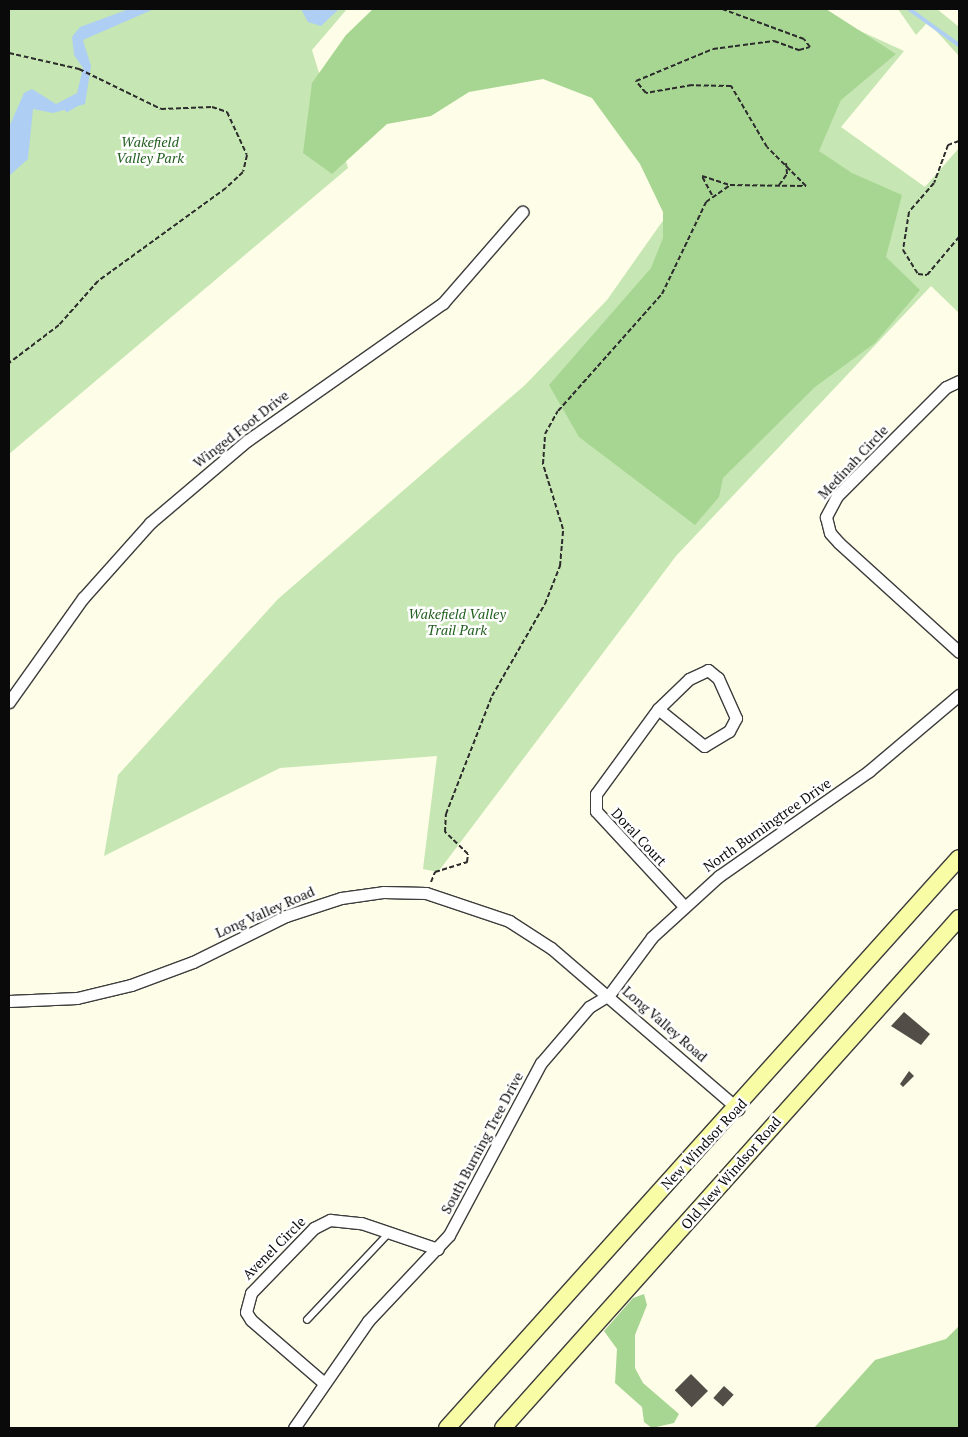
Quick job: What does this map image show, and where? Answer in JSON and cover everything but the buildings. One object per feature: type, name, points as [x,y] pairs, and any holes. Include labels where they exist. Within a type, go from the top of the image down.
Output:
[{"type":"main road","name":"New Windsor Road","points":[[447,1428],[622,1230],[738,1109],[832,994],[959,858]]},
{"type":"main road","name":"Old New Windsor Road","points":[[503,1428],[959,918]]},
{"type":"street","name":"Winged Foot Drive","points":[[9,702],[83,598],[150,523],[248,440],[443,303],[522,212]]},
{"type":"street","name":"Medinah Circle","points":[[959,381],[946,388],[838,496],[826,517],[830,533],[839,543],[959,652]]},
{"type":"street","name":"Doral Court","points":[[658,709],[704,746],[717,741],[735,722],[718,678],[708,670],[689,679],[658,709],[596,794],[596,811],[684,906]]},
{"type":"street","name":"North Burningtree Drive","points":[[609,995],[652,937],[684,906],[742,858],[869,771],[959,695]]},
{"type":"street","name":"Long Valley Road","points":[[9,1002],[77,998],[131,985],[193,962],[286,916],[341,898],[383,892],[426,893],[509,921],[570,962],[738,1109]]},
{"type":"street","name":"South Burning Tree Drive","points":[[294,1428],[368,1321],[438,1249],[474,1194],[541,1063],[589,1007],[609,995]]},
{"type":"street","name":"Avenel Circle","points":[[324,1383],[251,1320],[246,1312],[251,1293],[323,1222],[341,1220],[390,1231],[438,1249]]},
{"type":"lane","points":[[307,1320],[390,1231]]},
{"type":"path","points":[[712,196],[702,176],[730,185],[779,185],[800,189],[806,186],[786,163],[767,147],[731,86],[692,85],[646,93],[636,81],[713,49],[774,41],[799,50],[810,47],[804,40],[722,9]]},
{"type":"path","points":[[9,53],[79,68],[161,109],[212,107],[228,112],[247,155],[243,172],[140,254],[98,281],[58,325],[9,363]]},
{"type":"path","points":[[959,141],[948,145],[934,183],[909,212],[903,250],[918,274],[927,275],[959,237]]},
{"type":"path","points":[[779,185],[787,174],[786,163]]},
{"type":"path","points":[[426,893],[434,872],[467,862],[468,854],[445,832],[446,814],[492,696],[545,604],[560,566],[563,529],[543,464],[545,434],[558,411],[662,294],[712,196],[730,185]]},
{"type":"green space","name":"Wakefield Valley Park","points":[[9,9],[347,9],[312,50],[348,168],[9,454]]},
{"type":"green space","points":[[373,9],[826,9],[896,54],[841,100],[819,151],[852,173],[902,195],[886,257],[920,290],[875,343],[815,387],[723,478],[719,497],[695,525],[579,437],[549,385],[651,268],[663,238],[663,212],[640,164],[592,98],[543,79],[469,92],[431,116],[387,124],[332,174],[303,153],[312,83],[346,35]]},
{"type":"green space","name":"Wakefield Valley Trail Park","points":[[812,9],[904,51],[841,127],[925,187],[959,148],[959,313],[931,286],[676,556],[438,872],[423,869],[437,756],[280,768],[104,856],[118,775],[278,599],[525,385],[607,300]]},
{"type":"green space","points":[[898,9],[937,9],[959,27],[959,56],[928,22],[916,35]]},
{"type":"green space","points":[[644,1294],[647,1305],[635,1335],[635,1368],[643,1383],[679,1414],[674,1423],[652,1428],[644,1422],[642,1407],[615,1383],[617,1349],[604,1331],[633,1298]]},
{"type":"green space","points":[[959,1326],[959,1428],[814,1428],[875,1360],[946,1339]]},
{"type":"water","points":[[129,9],[154,9],[83,40],[91,66],[85,104],[53,113],[33,109],[28,159],[9,176],[9,127],[24,93],[32,89],[56,104],[77,93],[83,68],[74,55],[72,37],[80,27]]},
{"type":"water","points":[[301,9],[339,9],[321,26],[308,22]]},
{"type":"waterway","points":[[909,9],[959,45]]},
{"type":"waterway","points":[[67,110],[81,102]]}]
